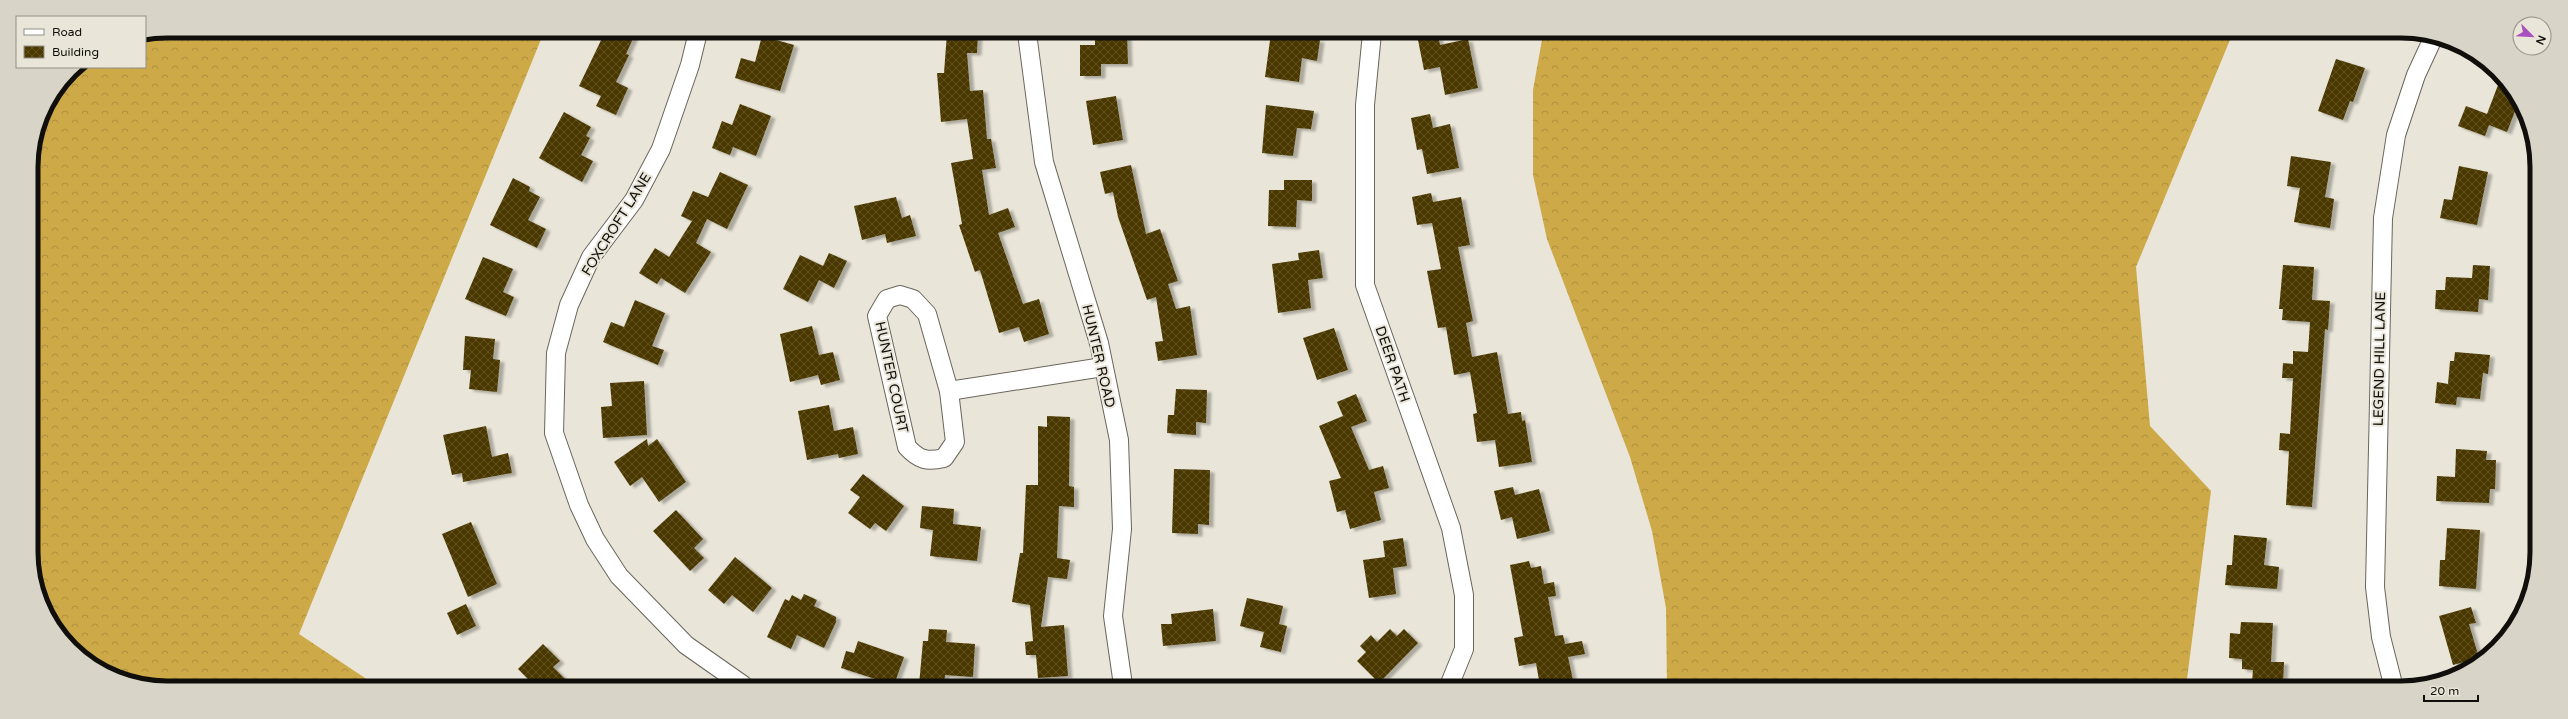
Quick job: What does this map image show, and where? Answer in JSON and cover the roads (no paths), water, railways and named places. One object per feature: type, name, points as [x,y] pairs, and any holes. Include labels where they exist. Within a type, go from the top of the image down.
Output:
[{"type":"street","name":"FOXCROFT LANE","points":[[697,38],[690,65],[661,149],[634,200],[591,257],[569,305],[556,353],[554,432],[579,505],[595,539],[619,576],[686,645],[737,681]]},
{"type":"street","name":"HUNTER ROAD","points":[[1028,38],[1044,162],[1099,343],[1119,440],[1122,529],[1113,616],[1122,681]]},
{"type":"street","name":"DEER PATH","points":[[1372,38],[1365,104],[1365,284],[1451,528],[1464,595],[1464,650],[1451,681]]},
{"type":"street","name":"LEGEND HILL LANE","points":[[2392,681],[2381,637],[2376,587],[2383,218],[2396,135],[2416,75],[2431,42]]},
{"type":"street","name":"HUNTER COURT","points":[[900,295],[913,299],[927,314],[949,391],[954,442],[944,458],[928,461],[918,458],[907,447],[880,332],[877,316],[887,299],[900,295]]},
{"type":"street","points":[[949,391],[1103,367]]}]
